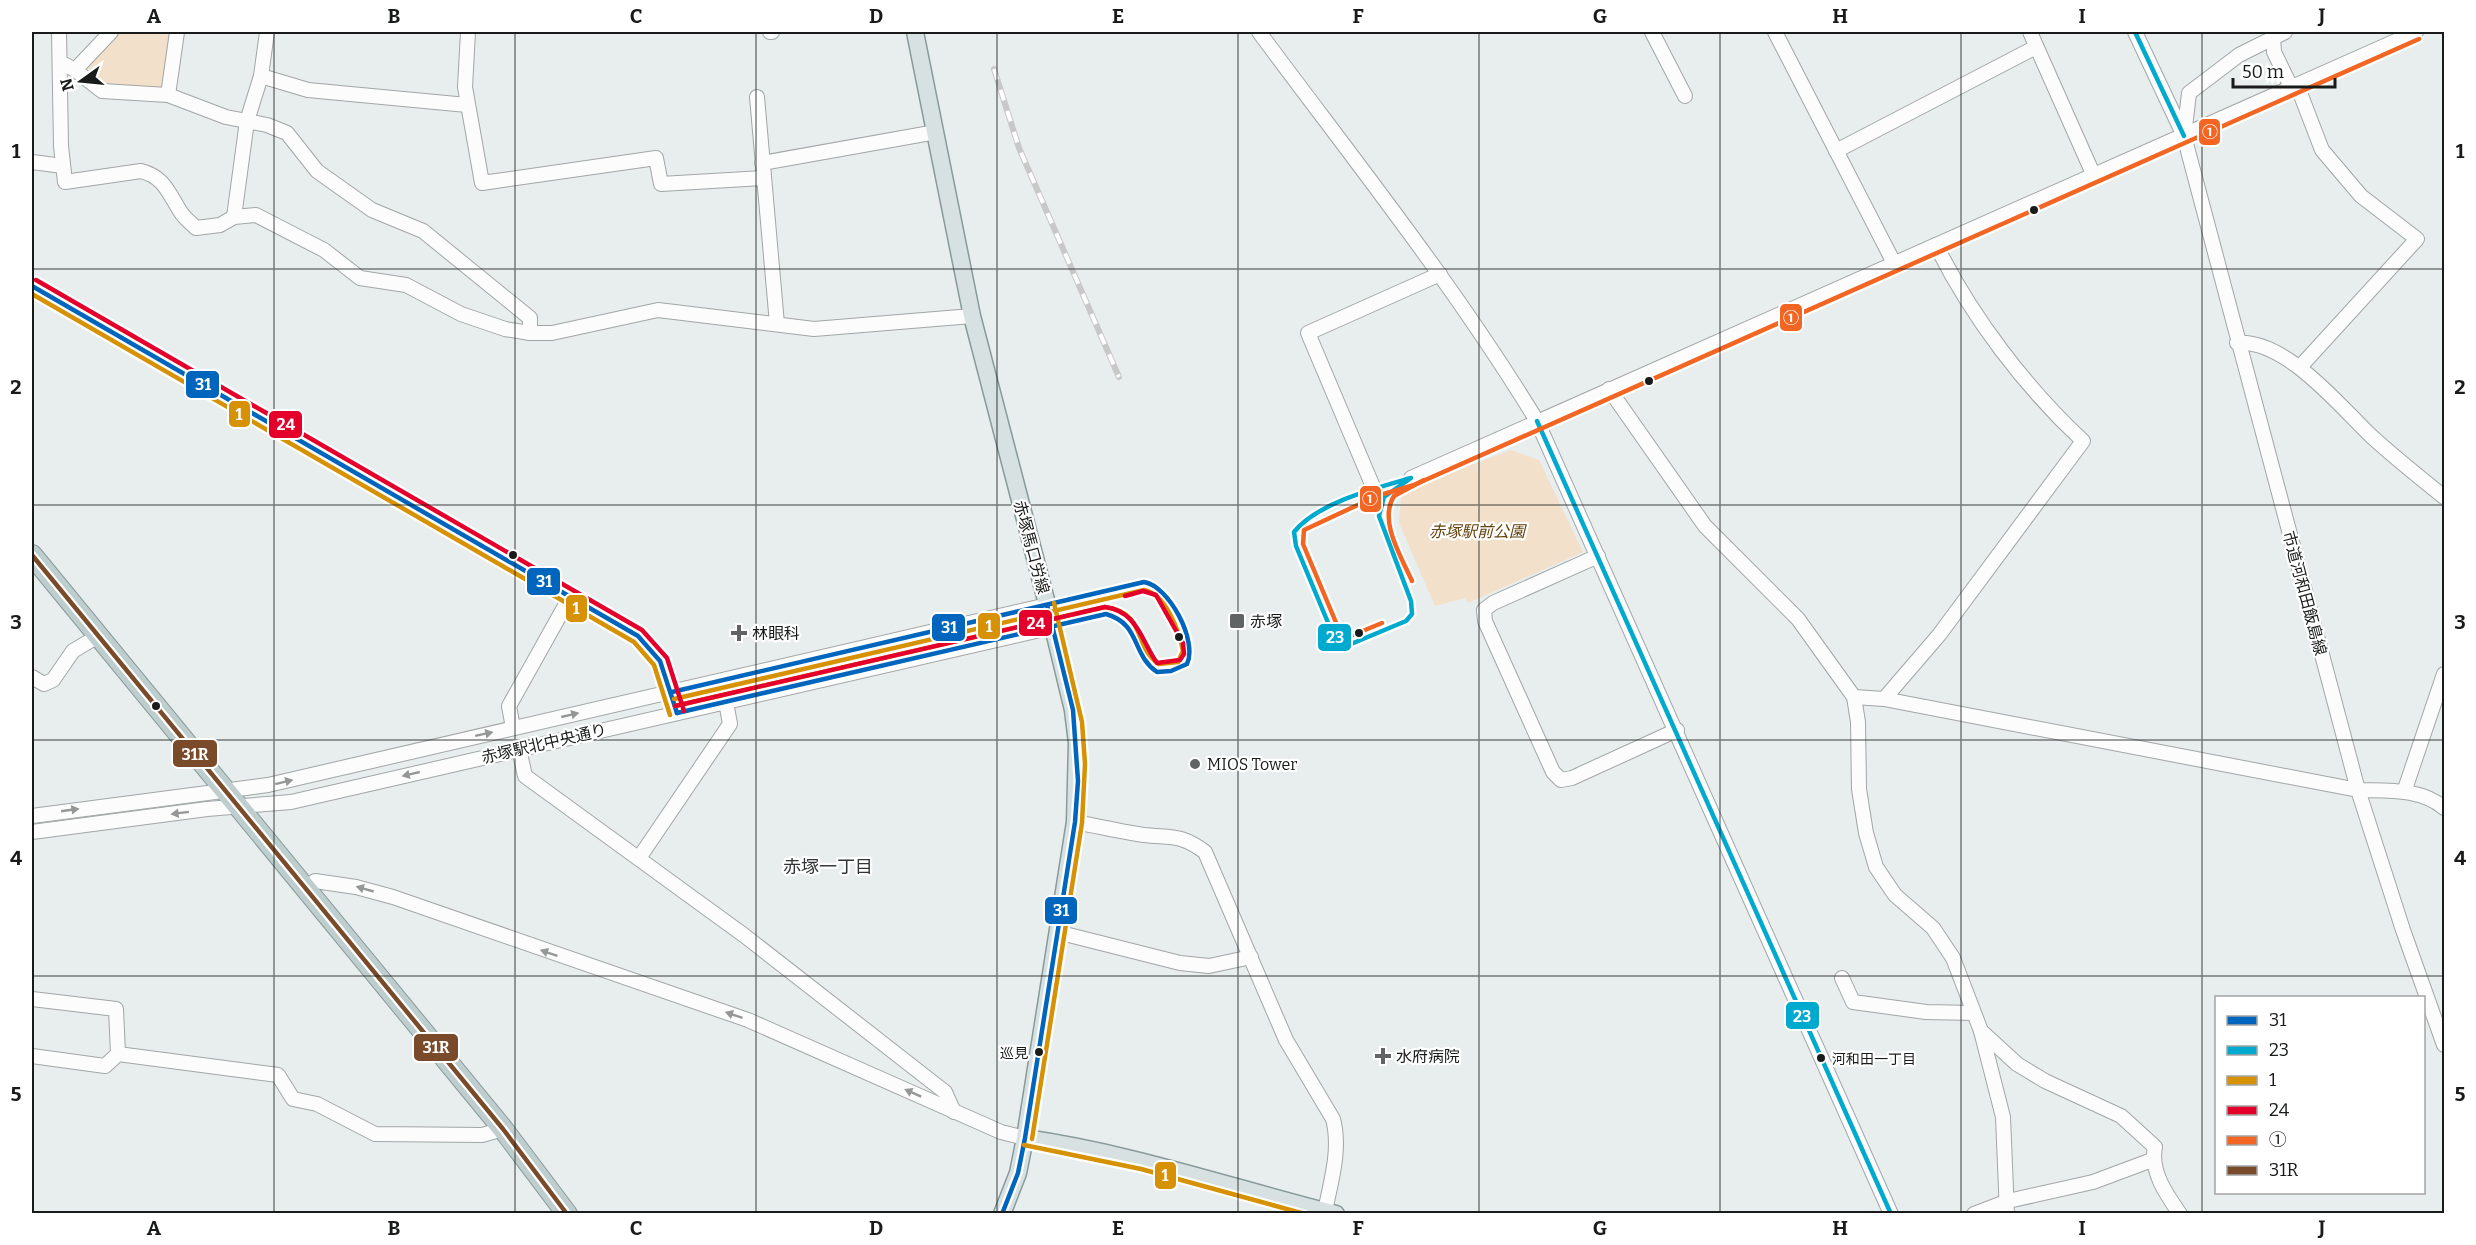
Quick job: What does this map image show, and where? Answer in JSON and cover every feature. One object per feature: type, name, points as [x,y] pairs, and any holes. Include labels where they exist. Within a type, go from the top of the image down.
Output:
[{"type":"highway","points":[[32,555],[304,890],[503,1130],[567,1214]]},
{"type":"main road","name":"赤塚馬口労線","points":[[915,32],[972,316],[1053,627],[1075,723],[1078,764],[1075,822],[1025,1138],[1018,1173],[1002,1214]]},
{"type":"main road","points":[[1025,1138],[1121,1156],[1330,1212]]},
{"type":"street","points":[[59,32],[65,182],[141,171],[152,174],[164,183],[181,213],[196,228],[220,225],[234,217],[256,215],[324,250],[360,278],[406,285],[461,314],[505,329],[530,333],[552,333],[658,310],[814,329],[972,316]]},
{"type":"street","points":[[75,70],[111,32]]},
{"type":"street","points":[[168,94],[177,32]]},
{"type":"street","points":[[234,217],[247,121],[261,76],[267,32]]},
{"type":"street","points":[[468,32],[465,87],[482,183],[656,158],[661,184],[763,178]]},
{"type":"street","points":[[1259,32],[1440,274],[1538,421],[1891,1214]]},
{"type":"street","points":[[1652,32],[1684,96]]},
{"type":"street","points":[[1775,32],[1894,262]]},
{"type":"street","points":[[2030,32],[2094,176]]},
{"type":"street","points":[[2135,32],[2184,136]]},
{"type":"street","points":[[1411,478],[2416,32]]},
{"type":"street","points":[[2184,136],[2189,93],[2239,55],[2279,34]]},
{"type":"street","points":[[2279,34],[2274,52],[2294,86],[2322,150],[2361,195],[2417,239],[2300,368]]},
{"type":"street","points":[[1836,151],[2036,47]]},
{"type":"street","points":[[60,62],[75,70],[102,91],[168,94],[226,117],[267,125],[287,134],[317,171],[372,210],[423,231],[530,318],[530,333]]},
{"type":"street","points":[[261,76],[308,90],[467,105]]},
{"type":"street","points":[[757,97],[777,324]]},
{"type":"street","points":[[762,163],[936,132]]},
{"type":"street","name":"市道河和田飯島線","points":[[2184,136],[2358,790],[2403,930],[2444,1044]]},
{"type":"street","points":[[32,162],[63,166]]},
{"type":"street","points":[[1884,699],[1939,635],[2083,441],[2005,355],[1946,266],[1936,245]]},
{"type":"street","points":[[1374,489],[1308,333],[1440,274]]},
{"type":"street","points":[[32,286],[651,646],[664,664],[677,713]]},
{"type":"street","points":[[2237,342],[2253,341],[2300,368],[2369,434],[2445,497]]},
{"type":"street","points":[[1609,389],[1705,526],[1798,620],[1854,697],[1858,722],[1859,789],[1866,833],[1876,867],[1895,895],[1933,928],[1953,958],[1981,1031],[2003,1117],[2007,1207]]},
{"type":"street","points":[[1598,556],[1493,603],[1484,610],[1485,621],[1553,772],[1562,780],[1572,778],[1677,730]]},
{"type":"street","points":[[513,728],[509,706],[570,597]]},
{"type":"street","name":"赤塚駅北中央通り","points":[[32,832],[232,800],[268,785],[1047,606]]},
{"type":"street","name":"赤塚駅北中央通り","points":[[32,816],[160,798],[291,802],[1053,627]]},
{"type":"street","points":[[32,678],[44,684],[53,680],[72,651],[98,636]]},
{"type":"street","points":[[2404,792],[2445,674]]},
{"type":"street","points":[[1854,697],[1884,699],[2358,790],[2404,792],[2424,796],[2445,808]]},
{"type":"street","points":[[639,858],[730,724],[726,702]]},
{"type":"street","points":[[454,741],[458,763]]},
{"type":"street","points":[[519,749],[525,776],[825,996],[945,1092],[954,1112]]},
{"type":"street","points":[[1075,822],[1145,835],[1173,835],[1190,840],[1205,852],[1286,1040],[1333,1119],[1337,1132],[1330,1212]]},
{"type":"street","points":[[304,890],[315,880],[356,887],[393,897],[748,1020],[954,1112],[1001,1132],[1025,1138]]},
{"type":"street","points":[[1057,932],[1180,963],[1209,966],[1251,957]]},
{"type":"street","points":[[1842,978],[1853,1002],[1926,1012],[1973,1013]]},
{"type":"street","points":[[32,999],[116,1009],[117,1054],[105,1066],[32,1056]]},
{"type":"street","points":[[1981,1031],[2017,1064],[2045,1081],[2121,1116],[2155,1147],[2152,1160],[2165,1192],[2180,1214]]},
{"type":"street","points":[[117,1054],[278,1075],[293,1099],[317,1104],[375,1134],[482,1135],[503,1130]]},
{"type":"street","points":[[1974,1214],[2007,1207],[2092,1182],[2152,1160]]},
{"type":"green space","points":[[118,32],[171,32],[162,90],[104,85],[86,66]]},
{"type":"green space","name":"赤塚駅前公園","points":[[1511,450],[1539,460],[1583,552],[1468,603],[1465,598],[1435,606],[1399,523],[1401,498],[1411,488]]},
{"type":"railway","points":[[994,69],[1019,148],[1119,377]]},
{"type":"transit line","name":"23","points":[[2135,32],[2184,136]]},
{"type":"transit line","name":"①","points":[[1382,623],[1348,637],[1340,632],[1303,544],[1304,530],[1377,496],[1414,485],[2419,39]]},
{"type":"transit line","name":"24","points":[[36,280],[642,630],[667,658],[684,711]]},
{"type":"transit line","name":"31","points":[[32,286],[638,636],[660,661],[677,713]]},
{"type":"transit line","name":"1","points":[[32,294],[634,642],[654,665],[670,715]]},
{"type":"transit line","name":"23","points":[[1537,421],[1891,1214]]},
{"type":"transit line","name":"23","points":[[1411,478],[1384,497],[1379,516],[1411,601],[1412,614],[1406,621],[1351,644],[1343,644],[1334,637],[1296,546],[1294,532],[1304,522],[1332,505],[1411,478]]},
{"type":"transit line","name":"①","points":[[1412,581],[1393,539],[1390,528],[1390,506],[1394,496],[1424,480]]},
{"type":"transit line","name":"31R","points":[[32,555],[503,1129],[567,1214]]},
{"type":"transit line","name":"31","points":[[672,692],[1144,582],[1163,593],[1179,616],[1188,642],[1187,664],[1171,671],[1157,672],[1143,657],[1125,625],[1106,614],[677,713]]},
{"type":"transit line","name":"1","points":[[674,699],[1144,590],[1159,598],[1165,606],[1175,624],[1183,651],[1178,662],[1159,664],[1151,657],[1134,623],[1128,616],[1118,610],[1105,607],[675,706]]},
{"type":"transit line","name":"24","points":[[675,706],[1105,607],[1116,610],[1131,620],[1157,663],[1180,660],[1184,654],[1183,643],[1156,595],[1143,591],[1125,596]]},
{"type":"transit line","name":"1","points":[[1032,1139],[1082,823],[1085,764],[1082,722],[1054,603]]},
{"type":"transit line","name":"31","points":[[1002,1214],[1018,1173],[1025,1138],[1075,822],[1078,781],[1073,710],[1047,605]]},
{"type":"transit line","name":"1","points":[[1024,1145],[1141,1169],[1305,1214]]},
{"type":"place","name":"赤塚","points":[[1237,621]]},
{"type":"place","name":"林眼科","points":[[739,633]]},
{"type":"place","name":"MIOS Tower","points":[[1195,764]]},
{"type":"place","name":"巡見","points":[[1039,1052]]},
{"type":"place","name":"水府病院","points":[[1383,1056]]},
{"type":"place","name":"河和田一丁目","points":[[1821,1058]]},
{"type":"district","name":"赤塚一丁目","points":[[828,867]]}]
